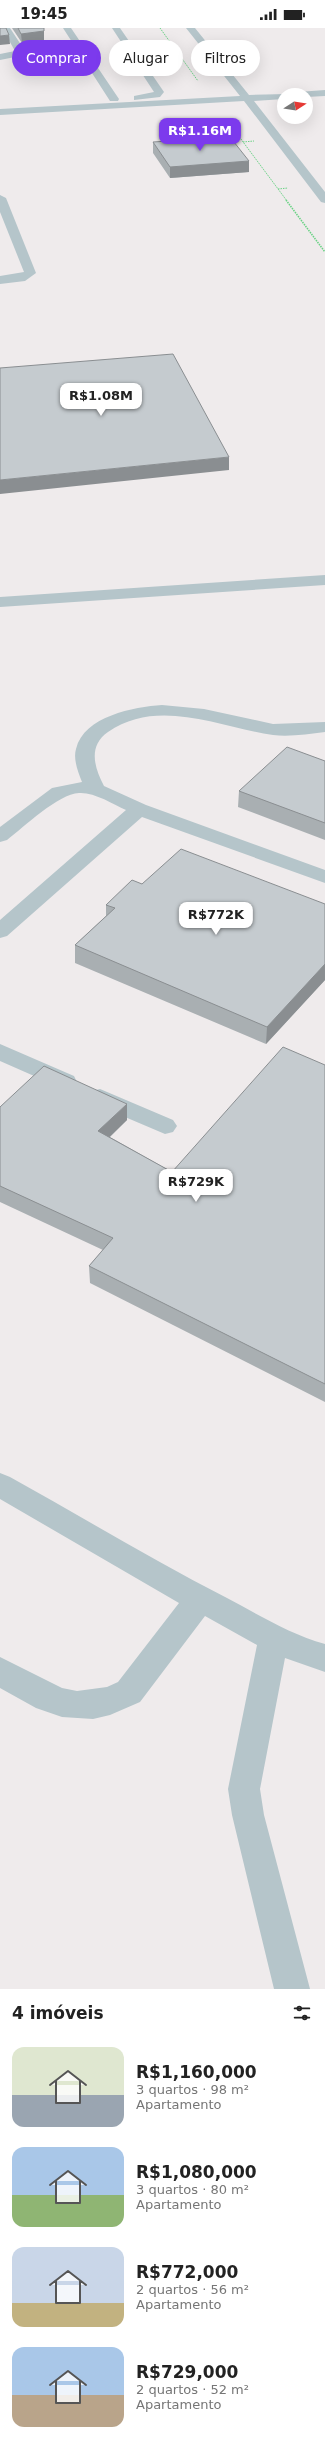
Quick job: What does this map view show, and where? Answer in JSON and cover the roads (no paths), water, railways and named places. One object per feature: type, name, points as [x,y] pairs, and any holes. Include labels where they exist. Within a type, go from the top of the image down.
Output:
[{"type":"lane","points":[[0,57],[17,54],[20,51],[6,28]]},
{"type":"lane","points":[[67,28],[114,99]]},
{"type":"lane","points":[[0,106],[147,97],[157,95],[159,92],[116,28]]},
{"type":"lane","points":[[190,28],[247,98],[325,200]]},
{"type":"lane","points":[[313,94],[325,94]]},
{"type":"lane","points":[[0,112],[277,96]]},
{"type":"lane","points":[[0,198],[30,273],[28,276],[20,278],[0,280]]},
{"type":"lane","points":[[0,602],[325,580]]},
{"type":"lane","points":[[96,790],[89,777],[85,749],[96,730],[122,718],[160,710],[203,715],[275,729],[325,727]]},
{"type":"lane","points":[[0,836],[59,792],[80,786],[96,790],[139,808],[325,877]]},
{"type":"lane","points":[[2,926],[139,808]]},
{"type":"lane","points":[[0,1052],[165,1126]]},
{"type":"lane","points":[[0,1485],[200,1599],[307,1654],[325,1658]]},
{"type":"lane","points":[[0,1671],[48,1699],[68,1705],[95,1705],[114,1700],[130,1692],[200,1599]]},
{"type":"lane","points":[[274,1638],[244,1789],[248,1815],[292,1989]]}]
